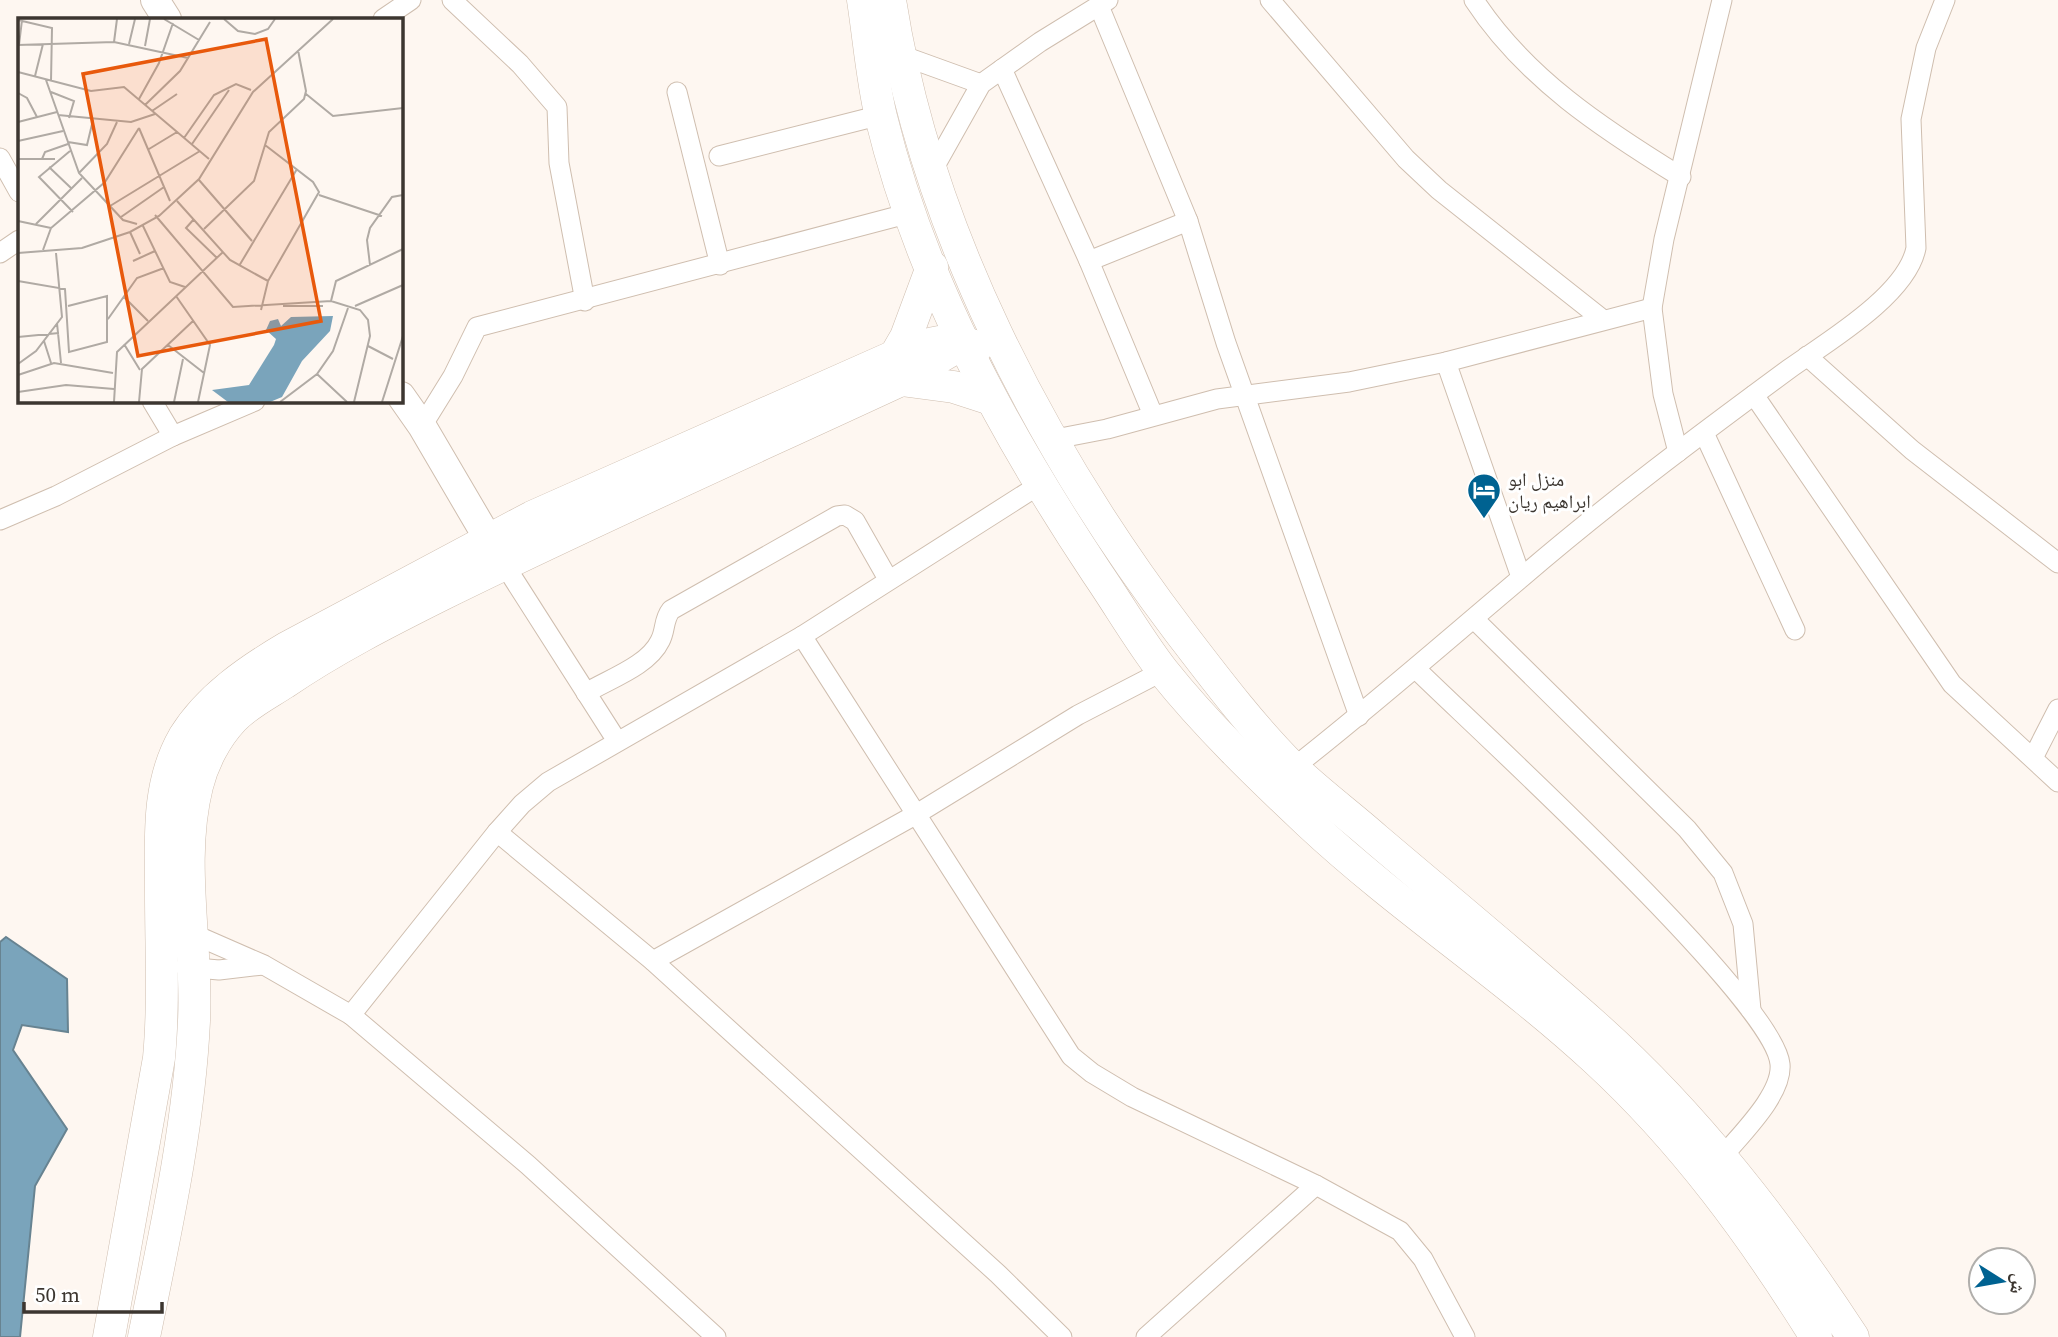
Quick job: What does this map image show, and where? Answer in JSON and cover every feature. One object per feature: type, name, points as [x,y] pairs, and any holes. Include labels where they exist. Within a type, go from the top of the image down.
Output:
[{"type":"main road","points":[[863,0],[881,115],[910,213],[961,340],[1039,485],[1163,671],[1257,773],[1313,827],[1593,1057],[1648,1111],[1700,1169],[1771,1264],[1816,1337]]},
{"type":"main road","points":[[890,0],[898,54],[912,115],[931,173],[1008,358],[1050,440],[1148,590],[1224,690],[1293,768],[1598,1028],[1723,1157],[1812,1275],[1853,1337]]},
{"type":"main road","points":[[898,368],[906,337],[932,267]]},
{"type":"main road","points":[[144,1337],[179,1144],[194,1022],[177,966],[160,930],[159,846],[165,792],[184,737],[212,703],[255,667],[288,647],[898,368],[944,356],[961,340],[981,295]]},
{"type":"main road","points":[[961,340],[1008,358]]},
{"type":"main road","points":[[898,368],[991,399]]},
{"type":"main road","points":[[109,1337],[177,966],[191,932],[191,838],[197,785],[219,735],[251,704],[332,650],[496,552]]},
{"type":"street","points":[[155,0],[166,18]]},
{"type":"street","points":[[384,18],[411,0]]},
{"type":"street","points":[[452,0],[520,64],[556,107],[559,163],[585,300]]},
{"type":"street","points":[[1270,0],[1406,159],[1439,190],[1602,319]]},
{"type":"street","points":[[1474,0],[1535,72],[1562,96],[1612,135],[1681,177]]},
{"type":"street","points":[[1293,768],[1416,669],[1521,577],[1678,452],[1871,308],[1910,268],[1916,235],[1911,118],[1926,48],[1945,0]]},
{"type":"street","points":[[1678,452],[1663,394],[1651,308],[1719,1]]},
{"type":"street","points":[[931,173],[981,84],[1103,3],[1188,221],[1245,394],[1359,716]]},
{"type":"street","points":[[898,54],[981,84]]},
{"type":"street","points":[[1002,69],[1089,261],[1153,415]]},
{"type":"street","points":[[677,92],[720,265]]},
{"type":"street","points":[[719,156],[881,115]]},
{"type":"street","points":[[0,158],[18,190]]},
{"type":"street","points":[[422,426],[453,376],[477,327],[910,213]]},
{"type":"street","points":[[1089,261],[1188,221]]},
{"type":"street","points":[[0,253],[18,241]]},
{"type":"street","points":[[1050,440],[1107,429],[1153,415],[1245,394],[1338,383],[1446,362],[1651,308]]},
{"type":"street","points":[[1807,356],[1912,450],[2058,563]]},
{"type":"street","points":[[1446,362],[1521,577]]},
{"type":"street","points":[[1754,395],[1952,684],[2058,782]]},
{"type":"street","points":[[402,397],[422,426],[496,552],[617,741]]},
{"type":"street","points":[[153,402],[173,436]]},
{"type":"street","points":[[0,520],[56,496],[173,436],[253,402]]},
{"type":"street","points":[[1703,433],[1795,630]]},
{"type":"street","points":[[351,1015],[497,832],[522,804],[548,782],[802,636],[1039,485]]},
{"type":"street","points":[[586,692],[652,654],[664,631],[664,618],[671,610],[837,516],[845,515],[855,521],[888,579]]},
{"type":"street","points":[[1474,619],[1687,829],[1723,873],[1743,924],[1751,1010]]},
{"type":"street","points":[[802,636],[1071,1056],[1092,1073],[1132,1097],[1377,1217],[1412,1242],[1465,1337]]},
{"type":"street","points":[[1416,669],[1677,925],[1751,1010],[1778,1054],[1779,1077],[1763,1107],[1723,1157]]},
{"type":"street","points":[[653,961],[915,815],[1067,722],[1163,671]]},
{"type":"street","points":[[2033,758],[2058,709]]},
{"type":"street","points":[[497,832],[653,961],[998,1274],[1062,1337]]},
{"type":"street","points":[[160,930],[191,932],[264,965],[351,1015],[528,1165],[716,1337]]},
{"type":"street","points":[[177,966],[219,970],[264,965]]},
{"type":"street","points":[[1146,1337],[1316,1185]]},
{"type":"water","points":[[6,937],[67,979],[68,1032],[22,1025],[13,1050],[67,1129],[35,1186],[20,1337],[0,1337],[0,942]]},
{"type":"place","name":"منزل ابو ابراهيم ريان","points":[[1484,520]]}]
